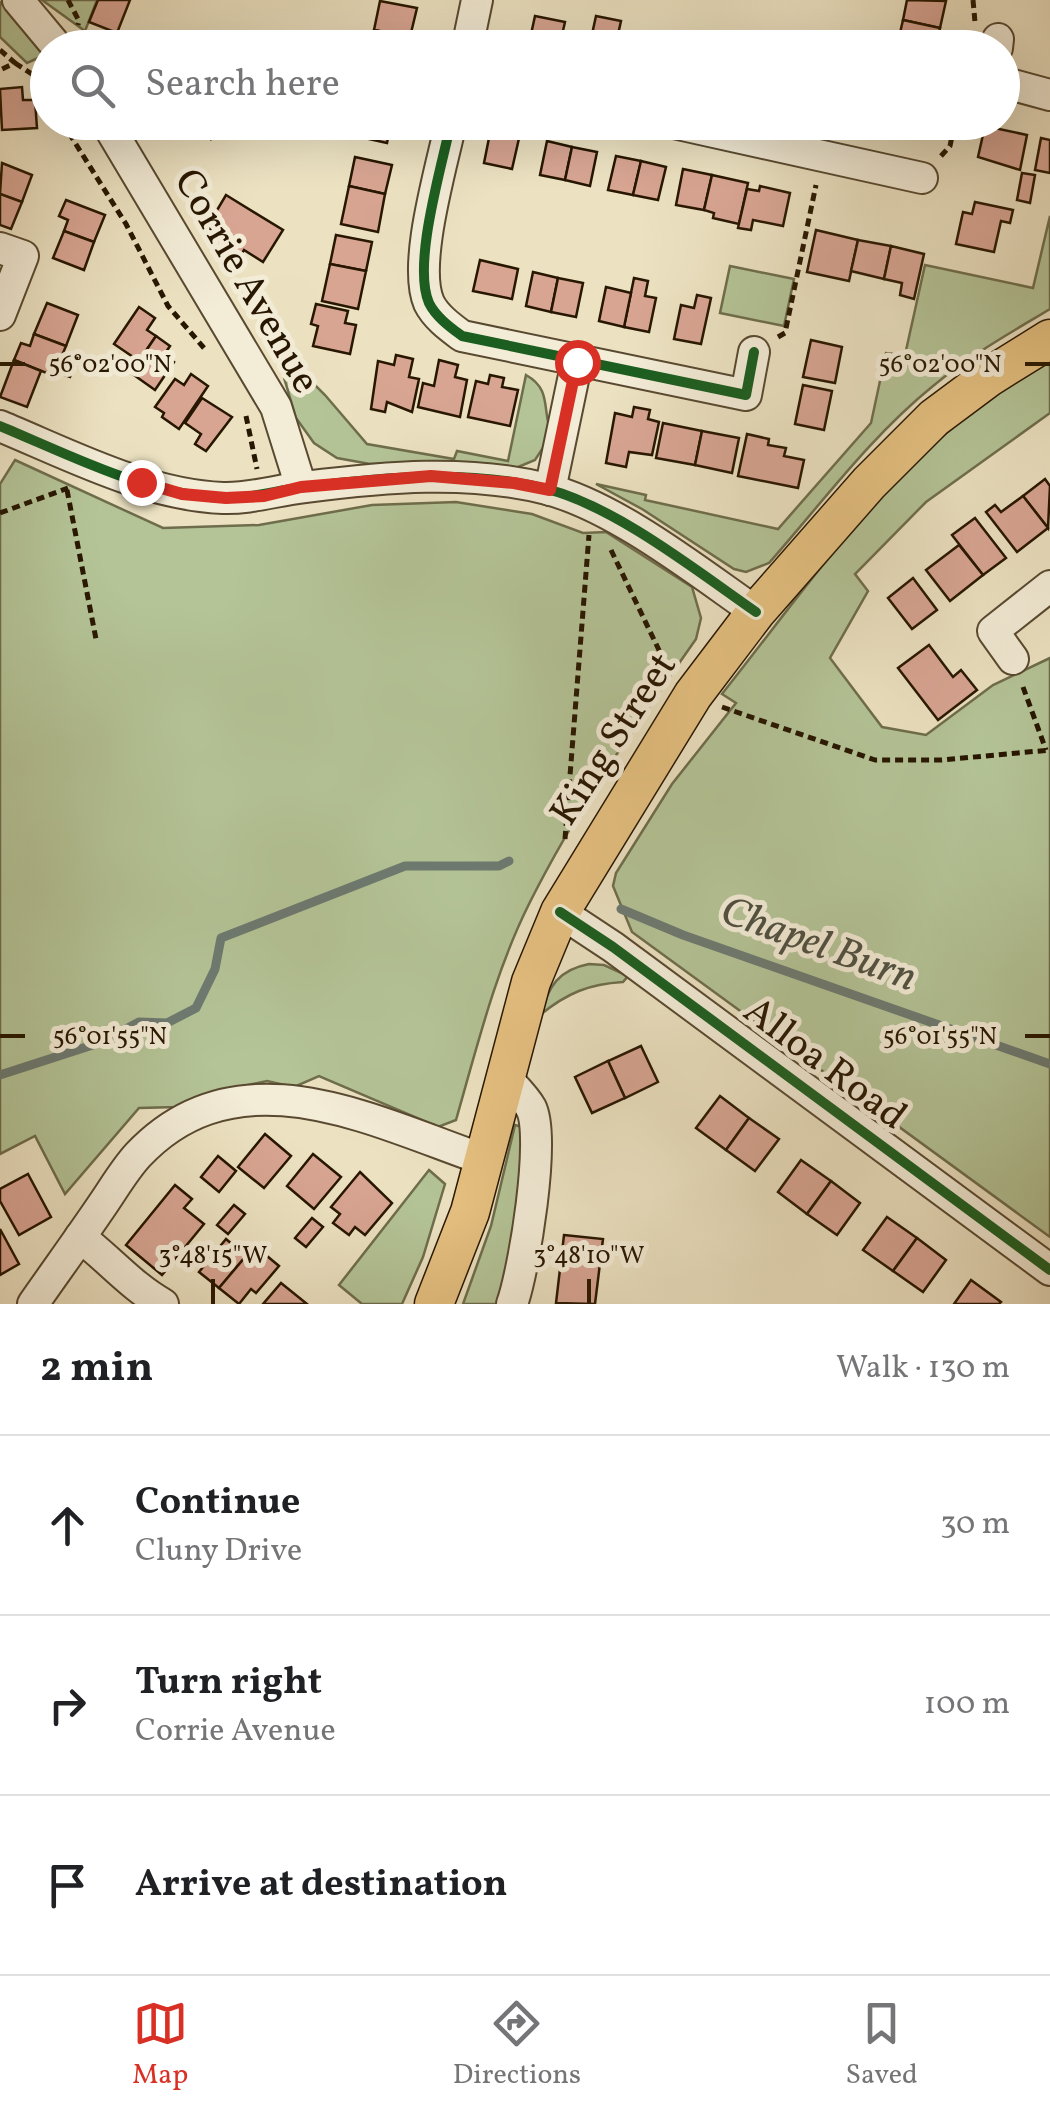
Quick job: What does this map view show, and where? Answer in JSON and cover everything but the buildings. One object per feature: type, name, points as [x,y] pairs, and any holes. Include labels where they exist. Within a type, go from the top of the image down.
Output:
[{"type":"main road","name":"King Street","points":[[434,1304],[456,1254],[485,1160],[531,982],[560,912],[694,695],[756,612],[869,483],[934,418],[1050,339]]},
{"type":"street","points":[[18,0],[43,30]]},
{"type":"street","points":[[471,30],[477,0]]},
{"type":"street","points":[[1020,86],[1050,94]]},
{"type":"street","name":"Corrie Avenue","points":[[117,140],[276,407],[301,487]]},
{"type":"street","points":[[447,140],[423,260],[423,285],[430,306],[462,336],[746,395],[754,352]]},
{"type":"street","points":[[750,140],[922,178]]},
{"type":"street","points":[[0,248],[23,256],[0,315]]},
{"type":"street","points":[[550,490],[577,362]]},
{"type":"street","points":[[0,426],[182,494],[264,496],[301,487],[431,476],[550,490],[643,534],[756,612]]},
{"type":"street","points":[[1013,660],[993,631],[1050,586]]},
{"type":"street","name":"Alloa Road","points":[[560,912],[614,947],[1050,1270]]},
{"type":"street","points":[[505,1078],[532,1109],[536,1130],[529,1224],[512,1304]]},
{"type":"street","points":[[33,1304],[137,1156],[176,1122],[212,1106],[255,1099],[312,1102],[485,1160]]},
{"type":"street","points":[[80,1237],[109,1259],[127,1281],[163,1304]]},
{"type":"path","points":[[0,50],[30,73]]},
{"type":"path","points":[[0,70],[16,64]]},
{"type":"path","points":[[73,140],[126,224],[168,306],[210,356]]},
{"type":"path","points":[[922,178],[951,140]]},
{"type":"path","points":[[754,352],[786,333],[822,156]]},
{"type":"path","points":[[241,401],[264,496]]},
{"type":"path","points":[[83,459],[68,490],[96,638]]},
{"type":"path","points":[[0,514],[68,490]]},
{"type":"path","points":[[591,508],[666,668],[694,695],[757,721],[875,760],[942,760],[1048,750],[1013,660]]},
{"type":"path","points":[[564,854],[591,508]]},
{"type":"green space","points":[[42,0],[97,0],[84,30]]},
{"type":"green space","points":[[0,2],[30,35],[30,62],[27,63],[0,37]]},
{"type":"green space","points":[[1050,216],[1050,309],[961,365],[910,406],[867,449],[769,563],[746,572],[734,569],[596,484],[646,495],[645,500],[778,529],[871,423],[886,353],[905,355],[925,265],[1033,288]]},
{"type":"green space","points":[[730,266],[794,279],[784,326],[720,313]]},
{"type":"green space","points":[[274,344],[367,444],[454,459],[457,451],[508,461],[526,375],[540,387],[552,434],[535,460],[511,470],[421,463],[370,464],[337,458],[314,443],[296,418]]},
{"type":"green space","points":[[1050,360],[1050,413],[926,502],[855,574],[868,591],[830,658],[882,727],[926,735],[993,685],[1050,658],[1050,1237],[632,932],[613,886],[616,873],[672,784],[736,703],[722,694],[852,530],[923,454],[962,420]]},
{"type":"green space","points":[[15,460],[163,528],[259,525],[372,505],[456,502],[532,514],[583,533],[606,532],[692,587],[701,618],[696,639],[587,801],[529,904],[496,983],[456,1120],[438,1127],[319,1076],[294,1087],[267,1081],[215,1092],[177,1107],[139,1108],[65,1194],[35,1136],[0,1154],[0,484]]},
{"type":"green space","points":[[589,964],[604,965],[628,976],[623,982],[579,991],[540,1015],[556,981],[570,970]]},
{"type":"green space","points":[[515,1125],[526,1128],[504,1304],[463,1304],[491,1226]]},
{"type":"green space","points":[[429,1170],[445,1184],[423,1257],[402,1304],[362,1304],[339,1285]]},
{"type":"waterway","name":"Chapel Burn","points":[[0,1075],[102,1042],[139,1022],[167,1023],[196,1008],[215,969],[221,938],[405,866],[499,866],[509,861]]},
{"type":"waterway","name":"Chapel Burn","points":[[621,909],[683,935],[1050,1064]]},
{"type":"cycle path","points":[[447,140],[426,240],[425,286],[429,303],[457,333],[746,395],[754,352]]},
{"type":"cycle path","points":[[0,426],[137,482],[194,495],[244,497],[335,483],[426,477],[487,479],[547,489],[628,525],[756,612]]},
{"type":"cycle path","points":[[560,912],[613,947],[1050,1270]]},
{"type":"route","points":[[141,482],[182,494],[226,498],[431,476],[474,478],[550,490],[577,362]]}]
